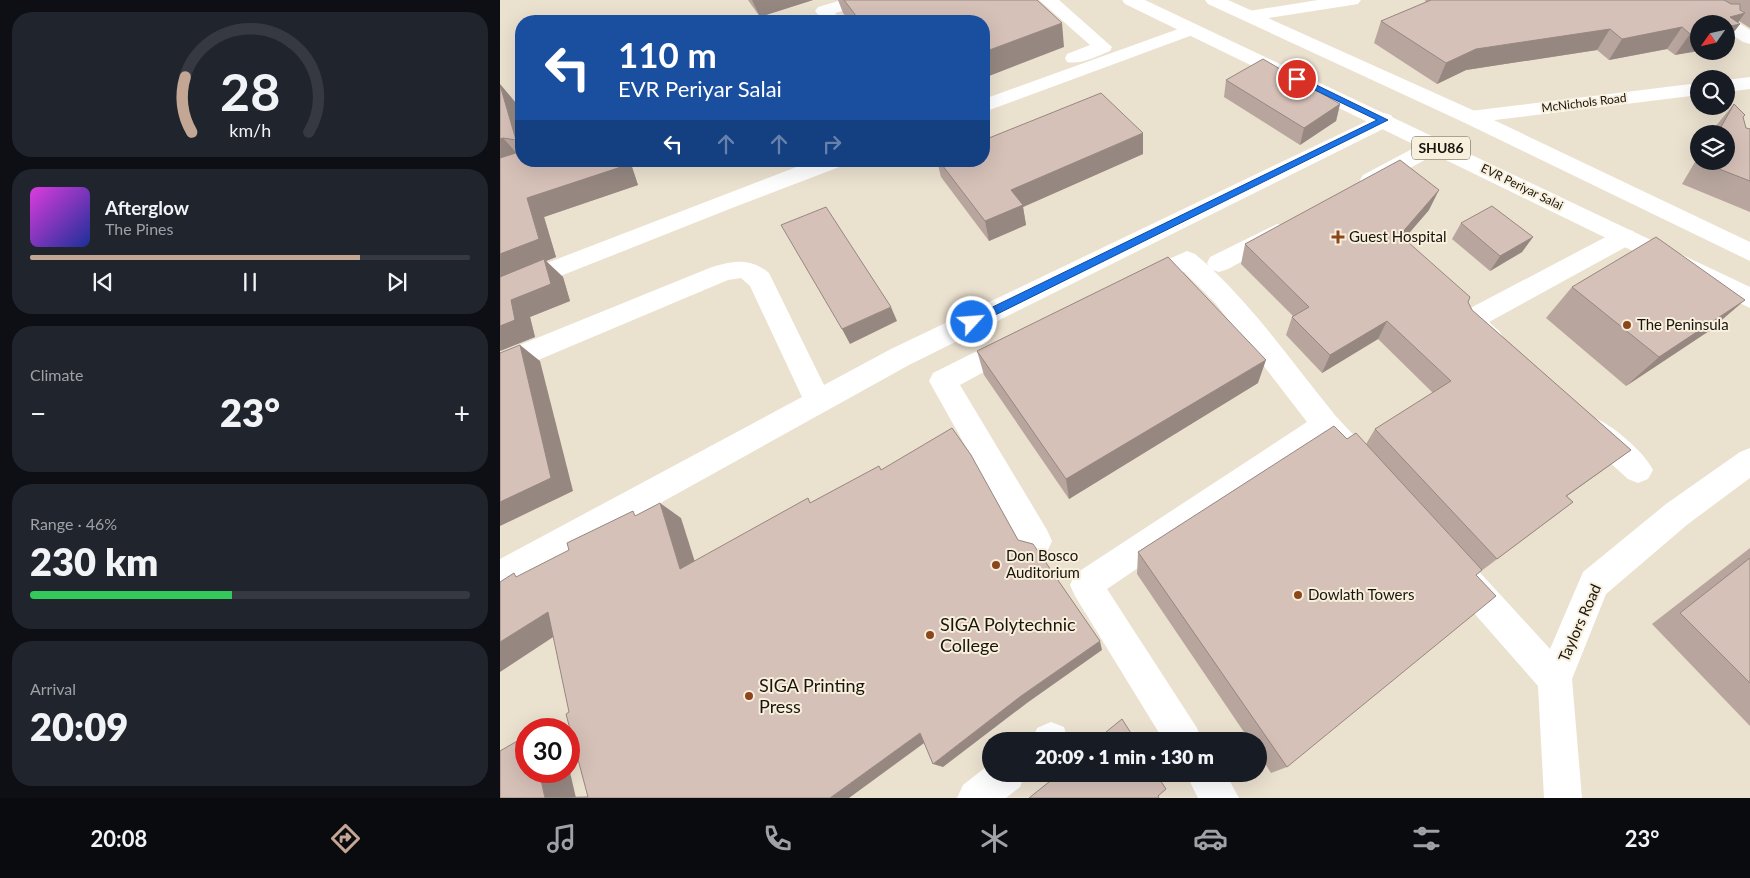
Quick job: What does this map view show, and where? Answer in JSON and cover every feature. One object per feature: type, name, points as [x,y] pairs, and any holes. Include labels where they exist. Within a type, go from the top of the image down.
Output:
[{"type":"street","points":[[827,15],[824,11],[861,0]]},
{"type":"street","points":[[990,90],[1103,46],[1048,0]]},
{"type":"street","name":"EVR Periyar Salai","points":[[1131,0],[1436,145],[1750,298]]},
{"type":"street","name":"SHU86","points":[[1214,0],[1470,117],[1750,252]]},
{"type":"street","points":[[1249,16],[1352,0]]},
{"type":"street","points":[[1691,0],[1750,38]]},
{"type":"street","points":[[990,104],[1192,29]]},
{"type":"street","points":[[1735,85],[1750,83]]},
{"type":"street","name":"McNichols Road","points":[[1470,117],[1690,90]]},
{"type":"street","points":[[500,576],[909,353],[1384,120]]},
{"type":"street","points":[[1349,192],[1436,145]]},
{"type":"street","points":[[500,291],[724,202],[818,167]]},
{"type":"street","points":[[1218,263],[1297,221]]},
{"type":"street","points":[[1507,352],[1470,320],[1625,237]]},
{"type":"street","points":[[1118,294],[1187,260],[1225,297],[1326,425],[1372,476]]},
{"type":"street","points":[[500,365],[721,273],[741,269],[751,271],[760,280],[818,402]]},
{"type":"street","points":[[1036,541],[943,381],[1039,332]]},
{"type":"street","points":[[1580,418],[1638,470]]},
{"type":"street","points":[[1178,732],[1086,585],[1326,425]]},
{"type":"street","name":"Taylors Road","points":[[1563,798],[1555,680],[1594,582],[1677,514],[1750,461]]},
{"type":"street","points":[[1444,556],[1555,680]]},
{"type":"street","points":[[976,798],[997,782]]},
{"type":"street","points":[[1209,782],[1220,798]]},
{"type":"building","points":[[844,0],[1037,0],[1062,23],[990,50],[990,15],[855,15]]},
{"type":"building","points":[[1431,0],[1724,0],[1731,4],[1740,4],[1740,10],[1745,13],[1735,16],[1690,15],[1690,34],[1682,27],[1622,39],[1610,29],[1476,49],[1446,63],[1381,21]]},
{"type":"building","points":[[1263,59],[1340,104],[1304,128],[1226,80]]},
{"type":"building","points":[[500,85],[515,140],[500,139]]},
{"type":"building","points":[[1101,93],[1143,133],[1011,190],[1023,205],[985,221],[944,167],[990,167],[990,138]]},
{"type":"building","points":[[1735,105],[1745,115],[1743,117],[1746,128],[1750,129],[1750,181],[1722,170],[1735,170],[1735,125],[1722,125],[1728,115],[1735,115]]},
{"type":"building","points":[[515,153],[515,167],[621,167],[527,198],[539,239],[500,254],[500,158]]},
{"type":"building","points":[[1400,160],[1439,190],[1400,235],[1470,297],[1468,302],[1472,310],[1631,450],[1566,496],[1573,502],[1497,559],[1375,429],[1451,381],[1387,321],[1330,355],[1292,317],[1309,307],[1245,244]]},
{"type":"building","points":[[1492,206],[1533,237],[1500,256],[1461,223]]},
{"type":"building","points":[[826,207],[891,307],[842,329],[781,225]]},
{"type":"building","points":[[1656,237],[1745,300],[1659,357],[1572,287]]},
{"type":"building","points":[[1168,257],[1266,360],[1066,479],[977,351]]},
{"type":"building","points":[[544,259],[551,284],[511,300],[515,320],[500,326],[500,277]]},
{"type":"building","points":[[520,345],[551,478],[500,502],[500,353]]},
{"type":"building","name":"Dowlath Towers","points":[[1334,426],[1347,439],[1356,433],[1482,570],[1476,575],[1496,596],[1287,767],[1267,738],[1267,732],[1263,732],[1138,552]]},
{"type":"building","points":[[952,428],[971,455],[1018,540],[1033,544],[1100,641],[1021,696],[933,764],[920,733],[830,798],[545,798],[588,797],[580,767],[580,718],[567,718],[566,714],[569,712],[548,612],[500,642],[500,582],[514,573],[516,577],[569,550],[567,543],[633,511],[635,516],[660,503],[680,569],[808,498],[810,503],[879,466],[881,470]]},
{"type":"building","points":[[1750,558],[1750,683],[1680,613]]},
{"type":"building","points":[[1122,719],[1130,732],[1106,732]]},
{"type":"building","points":[[515,742],[515,783],[542,783],[545,798],[500,798],[500,751]]},
{"type":"building","points":[[1049,782],[1161,782],[1166,789],[1158,796],[1159,798],[1029,798]]},
{"type":"place","name":"Guest Hospital","points":[[1338,237]]},
{"type":"place","name":"The Peninsula","points":[[1627,325]]},
{"type":"place","name":"Don Bosco Auditorium","points":[[996,565]]},
{"type":"place","name":"Dowlath Towers","points":[[1298,595]]},
{"type":"place","name":"SIGA Polytechnic College","points":[[930,635]]},
{"type":"place","name":"SIGA Printing Press","points":[[749,696]]},
{"type":"route","points":[[972,322],[1384,120],[1297,79]]}]
